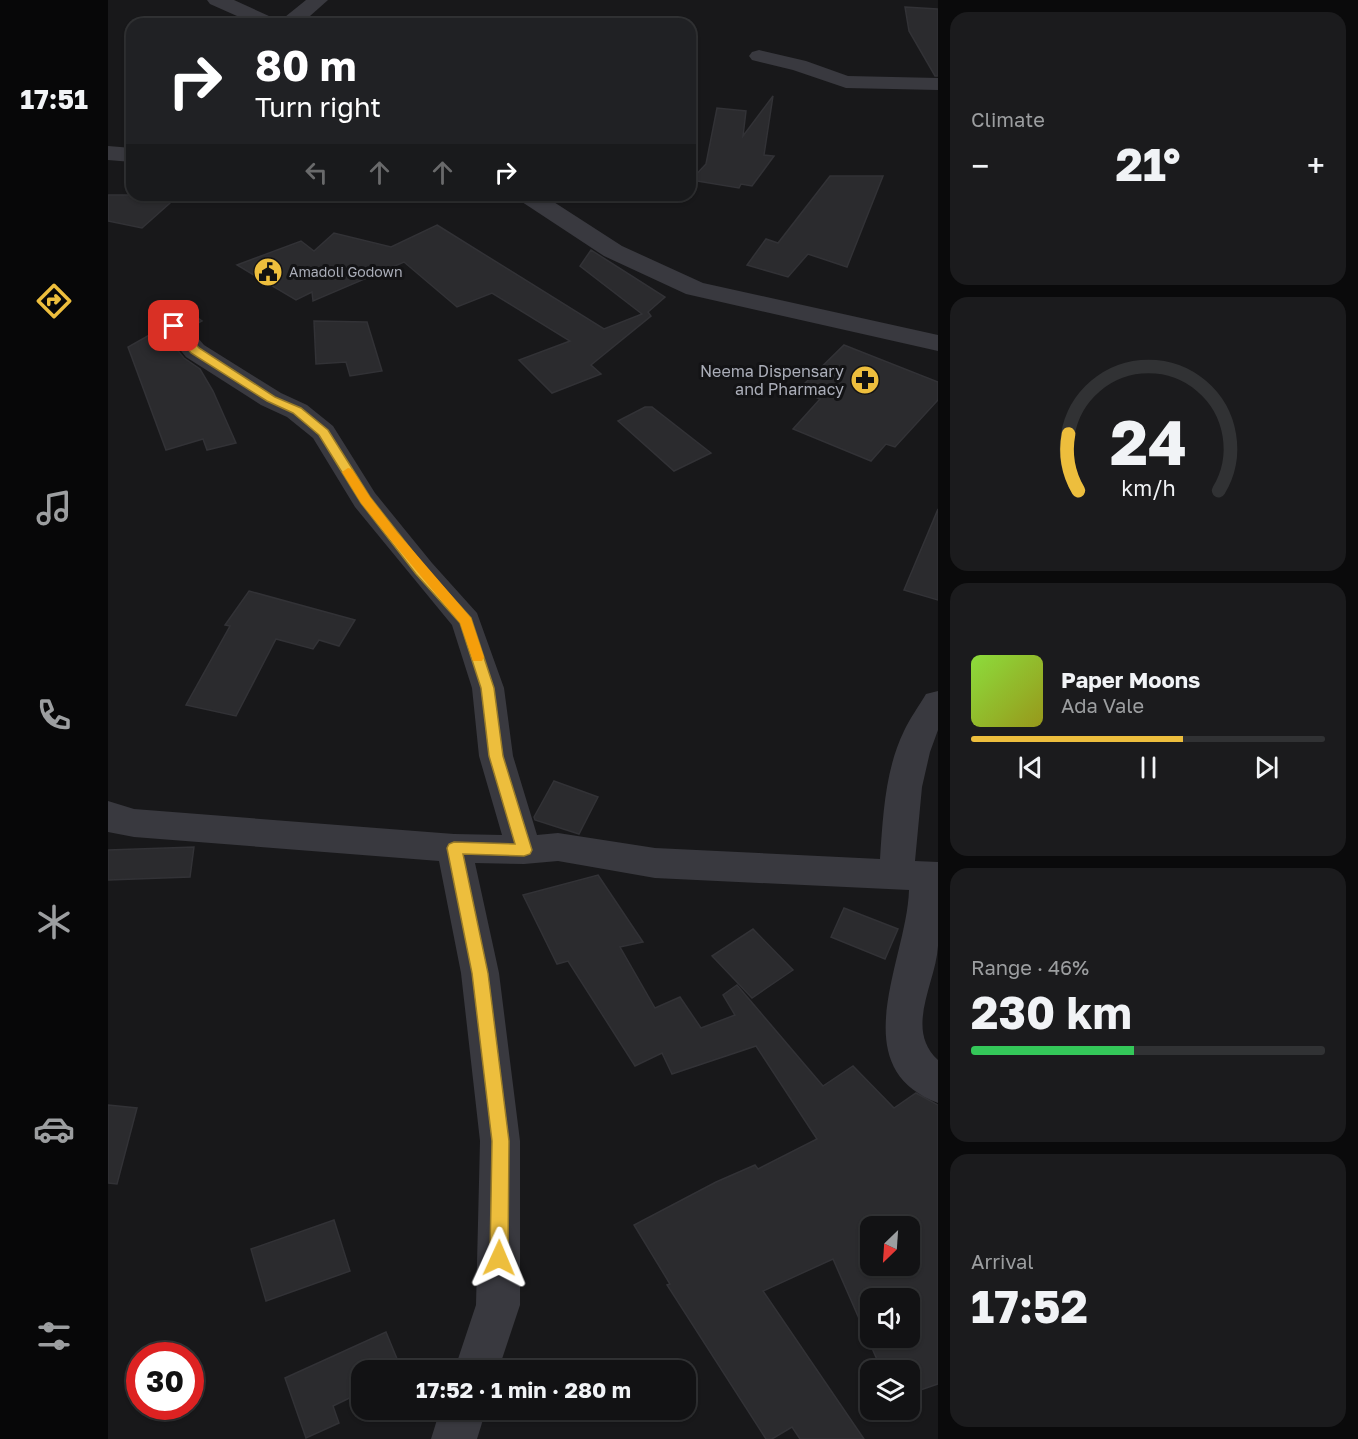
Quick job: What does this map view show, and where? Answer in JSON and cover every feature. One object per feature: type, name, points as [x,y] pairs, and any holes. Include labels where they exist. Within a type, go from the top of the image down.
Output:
[{"type":"street","points":[[217,0],[258,18]]},
{"type":"street","points":[[296,18],[318,0]]},
{"type":"street","points":[[759,56],[799,66],[846,82],[938,84]]},
{"type":"street","points":[[108,153],[126,154]]},
{"type":"street","points":[[536,201],[613,251],[695,289],[938,344]]},
{"type":"street","points":[[174,326],[195,351],[271,399],[297,411],[324,432],[365,500],[421,570],[466,621],[488,688],[496,756],[524,850]]},
{"type":"street","points":[[938,703],[919,734],[907,773],[899,831],[921,877],[928,903],[902,1025],[909,1055],[917,1067],[938,1085]]},
{"type":"street","points":[[108,815],[112,819],[134,823],[454,848],[524,850],[558,847],[655,863],[921,877]]},
{"type":"street","points":[[454,848],[480,973],[500,1141],[498,1305],[480,1360]]},
{"type":"street","points":[[454,1439],[460,1420]]},
{"type":"building","points":[[905,7],[938,9],[938,76],[935,76],[909,31]]},
{"type":"building","points":[[773,96],[764,155],[774,156],[752,186],[741,184],[739,188],[696,181],[696,175],[706,164],[717,108],[746,111],[743,136]]},
{"type":"building","points":[[830,176],[883,176],[847,267],[808,254],[788,277],[747,265],[766,239],[778,243]]},
{"type":"building","points":[[108,195],[126,195],[126,201],[172,201],[142,228],[108,221]]},
{"type":"building","points":[[437,225],[604,329],[642,314],[580,266],[591,250],[665,297],[648,312],[651,316],[591,365],[601,374],[552,393],[519,360],[570,341],[492,293],[457,307],[404,262],[313,301],[312,292],[296,300],[237,265],[301,241],[314,251],[334,233],[391,247]]},
{"type":"building","points":[[176,303],[202,321],[191,327],[185,320],[175,316],[164,319],[160,324],[149,317]]},
{"type":"building","points":[[314,321],[367,322],[382,371],[350,376],[346,362],[316,364]]},
{"type":"building","points":[[160,329],[184,358],[200,369],[213,391],[236,443],[207,450],[203,439],[166,450],[128,347]]},
{"type":"building","points":[[844,345],[938,382],[938,400],[895,447],[886,444],[871,461],[793,429],[820,399],[798,390]]},
{"type":"building","points":[[645,407],[652,407],[711,453],[674,471],[618,421]]},
{"type":"building","points":[[938,509],[938,600],[904,590]]},
{"type":"building","points":[[249,591],[355,620],[339,646],[319,640],[313,649],[276,639],[236,716],[186,705],[230,626],[225,625]]},
{"type":"building","points":[[554,781],[598,797],[579,834],[535,820],[534,817]]},
{"type":"building","points":[[194,847],[190,877],[108,880],[108,850]]},
{"type":"building","points":[[598,875],[643,942],[620,947],[655,1008],[680,997],[701,1028],[735,1015],[723,995],[737,985],[823,1086],[853,1066],[894,1108],[916,1093],[938,1105],[938,1384],[920,1390],[920,1360],[877,1360],[872,1348],[920,1348],[920,1288],[860,1288],[860,1321],[833,1259],[763,1291],[864,1439],[800,1439],[792,1427],[772,1439],[766,1439],[667,1285],[670,1284],[634,1225],[716,1182],[755,1165],[758,1169],[817,1139],[756,1046],[672,1074],[662,1053],[635,1066],[568,961],[557,964],[523,895]]},
{"type":"building","points":[[844,908],[898,929],[885,959],[831,937]]},
{"type":"building","points":[[753,929],[793,970],[752,998],[712,956]]},
{"type":"building","points":[[108,1105],[137,1108],[117,1184],[108,1183]]},
{"type":"building","points":[[334,1220],[350,1271],[266,1301],[251,1249]]},
{"type":"building","points":[[386,1332],[397,1360],[351,1360],[351,1397],[333,1406],[339,1423],[306,1438],[285,1378]]},
{"type":"slow traffic","points":[[348,472],[365,500],[421,570],[466,621],[478,657]]},
{"type":"place","name":"Amadoli Godown","points":[[268,272]]},
{"type":"place","name":"Neema Dispensary and Pharmacy","points":[[865,380]]},
{"type":"route","points":[[174,326],[195,351],[271,399],[297,411],[324,432],[365,500],[421,570],[466,621],[488,688],[496,756],[524,850],[454,848],[480,973],[500,1141],[499,1258]]}]
